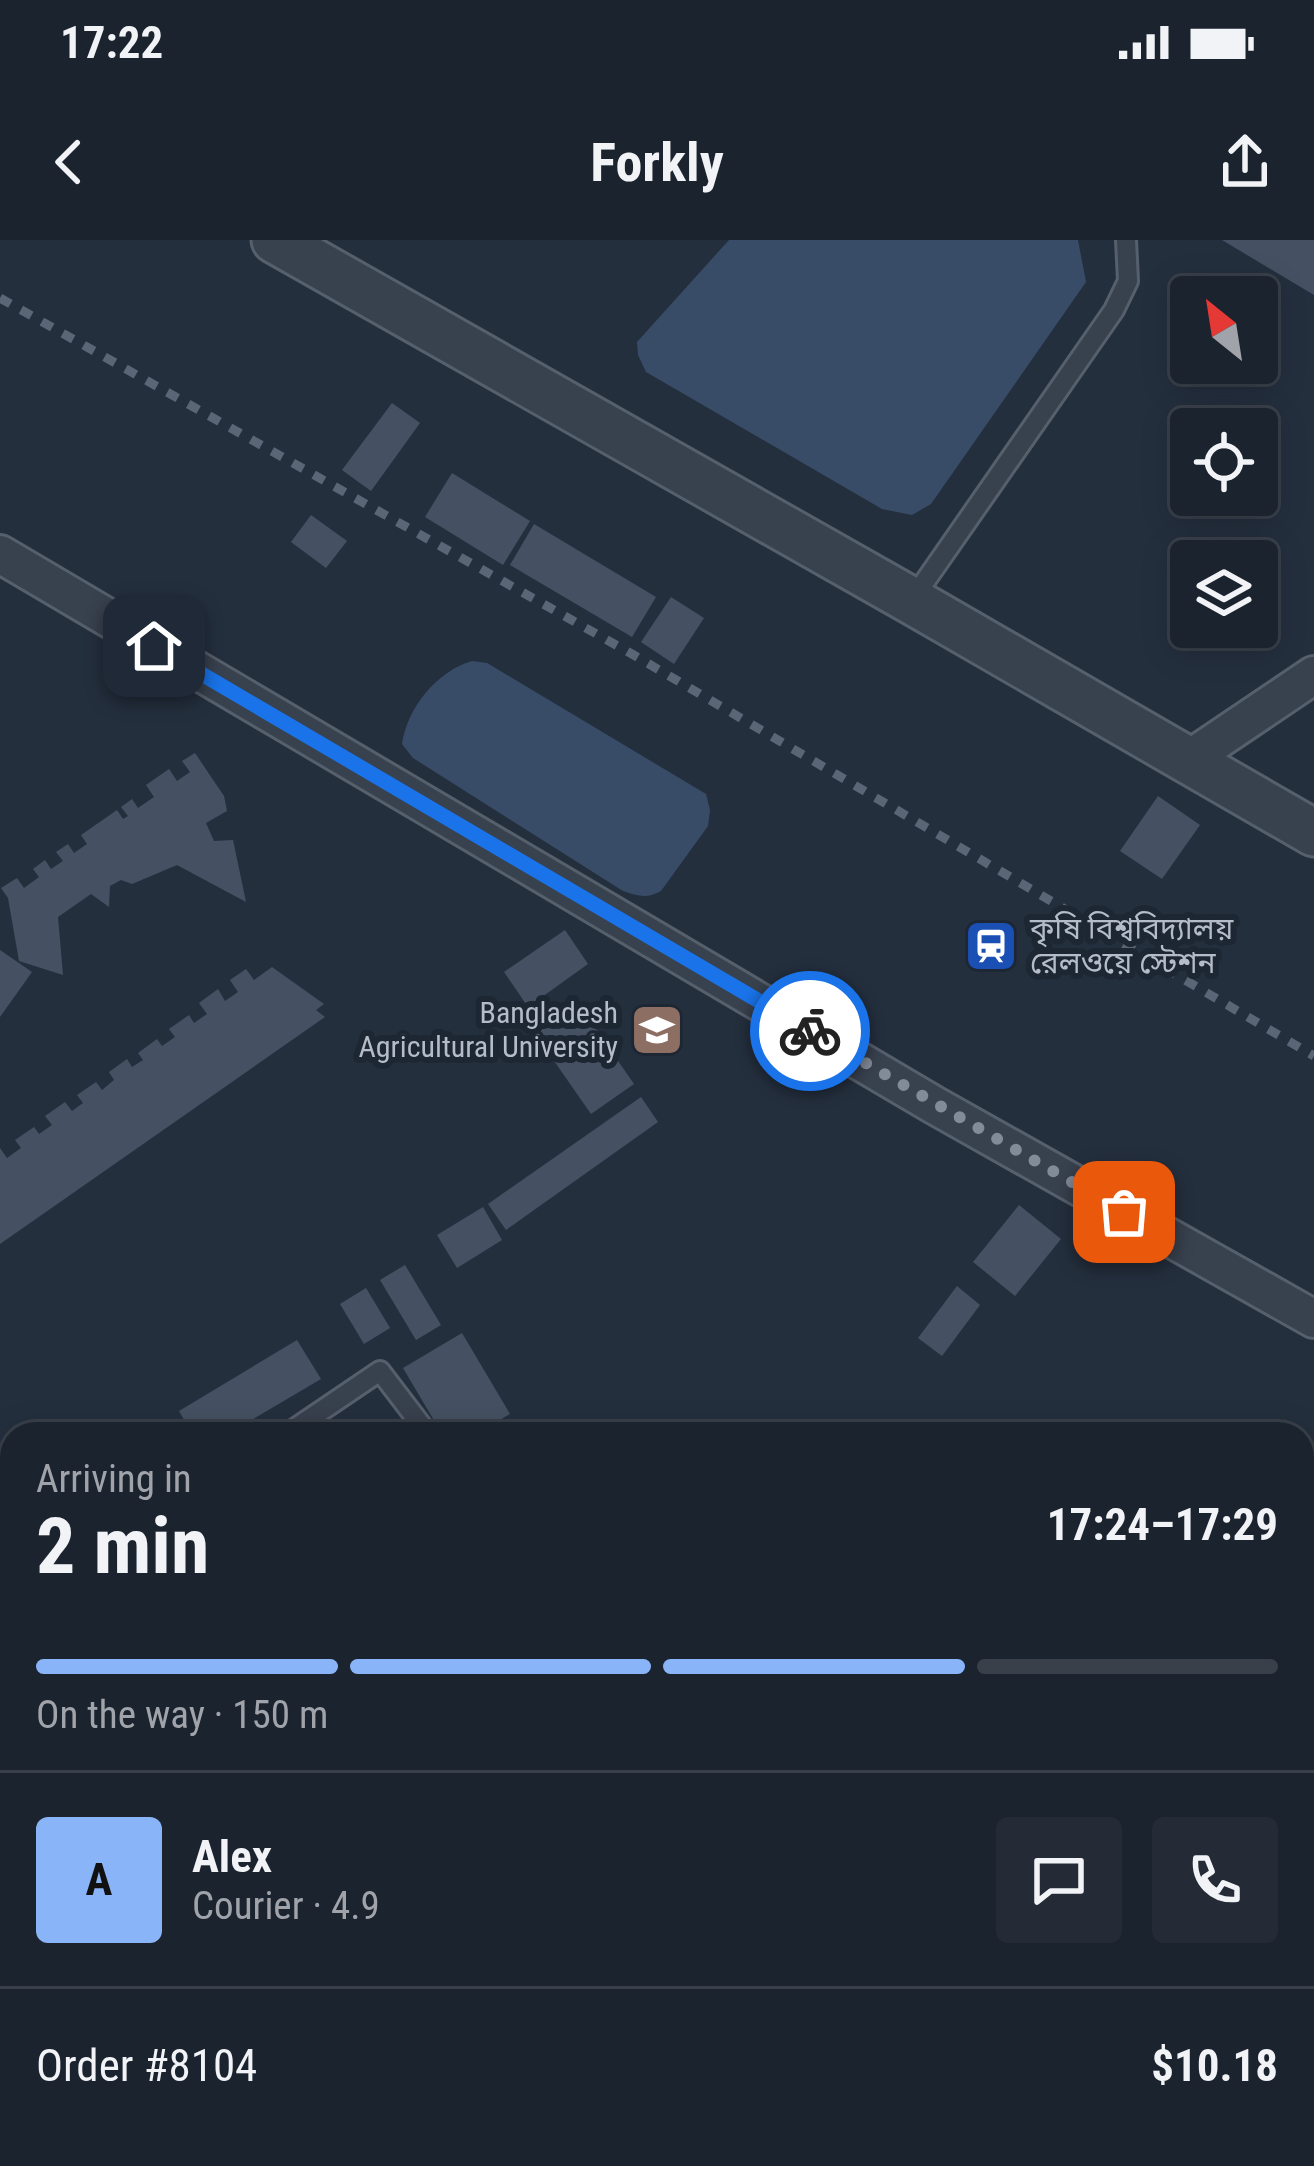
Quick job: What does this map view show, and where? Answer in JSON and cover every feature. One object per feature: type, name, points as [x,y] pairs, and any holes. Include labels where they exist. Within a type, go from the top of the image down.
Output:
[{"type":"street","points":[[275,240],[1314,833]]},
{"type":"street","points":[[0,554],[934,1105],[1314,1319]]},
{"type":"street","points":[[1188,760],[1314,676]]},
{"type":"lane","points":[[911,601],[1114,310],[1128,281],[1126,240]]},
{"type":"lane","points":[[305,1422],[380,1371],[419,1422]]},
{"type":"water","points":[[729,240],[1078,240],[1086,282],[931,504],[912,515],[882,509],[646,372],[637,342]]},
{"type":"water","points":[[472,661],[487,663],[706,794],[708,826],[661,891],[642,896],[623,891],[413,758],[402,744],[417,705],[447,673]]},
{"type":"building","points":[[1222,240],[1314,240],[1314,295]]},
{"type":"building","points":[[392,403],[420,423],[371,491],[342,470]]},
{"type":"building","points":[[452,473],[530,521],[503,565],[425,517]]},
{"type":"building","points":[[311,515],[347,541],[326,568],[291,542]]},
{"type":"building","points":[[534,524],[656,597],[632,637],[510,565]]},
{"type":"building","points":[[671,597],[704,618],[674,664],[641,642]]},
{"type":"building","points":[[195,753],[224,796],[227,811],[206,823],[214,841],[233,840],[246,902],[177,865],[132,884],[121,880],[110,886],[109,907],[91,894],[58,917],[63,975],[19,961],[8,898],[1,888],[17,878],[24,888],[39,877],[33,869],[45,860],[51,869],[63,861],[56,852],[68,844],[74,853],[87,844],[81,835],[117,810],[123,819],[128,816],[121,807],[132,799],[138,808],[154,797],[146,785],[169,769],[177,781],[190,772],[182,761]]},
{"type":"building","points":[[1158,796],[1200,825],[1162,879],[1120,851]]},
{"type":"building","points":[[565,930],[588,964],[528,1007],[504,972]]},
{"type":"building","points":[[0,950],[32,972],[0,1017]]},
{"type":"building","points":[[272,967],[324,1004],[316,1010],[325,1017],[0,1244],[0,1148],[7,1158],[21,1148],[15,1140],[34,1127],[39,1134],[52,1125],[45,1116],[65,1102],[72,1111],[83,1103],[77,1095],[96,1082],[102,1090],[114,1080],[109,1072],[127,1059],[132,1067],[143,1060],[138,1053],[157,1039],[162,1046],[175,1037],[169,1029],[189,1015],[194,1023],[207,1014],[199,1003],[218,989],[225,1001],[238,992],[230,980],[246,969],[254,980]]},
{"type":"building","points":[[577,1002],[634,1084],[591,1114],[534,1032]]},
{"type":"building","points":[[641,1097],[658,1122],[506,1230],[488,1204]]},
{"type":"building","points":[[1019,1205],[1061,1239],[1015,1296],[973,1262]]},
{"type":"building","points":[[483,1207],[502,1240],[457,1268],[437,1235]]},
{"type":"building","points":[[405,1265],[441,1325],[416,1340],[380,1280]]},
{"type":"building","points":[[957,1286],[980,1305],[942,1356],[918,1338]]},
{"type":"building","points":[[366,1288],[390,1328],[364,1344],[340,1304]]},
{"type":"building","points":[[462,1333],[510,1414],[496,1422],[435,1422],[403,1368]]},
{"type":"building","points":[[297,1340],[321,1379],[248,1422],[185,1422],[179,1411]]},
{"type":"railway","points":[[0,298],[632,654],[1314,1056]]},
{"type":"way so far","points":[[810,1031],[1124,1212]]},
{"type":"place","name":"কৃষি বিশ্ববিদ্যালয় রেলওয়ে স্টেশন","points":[[991,946]]},
{"type":"place","name":"Bangladesh Agricultural University","points":[[657,1030]]},
{"type":"route","points":[[154,646],[810,1031]]}]
